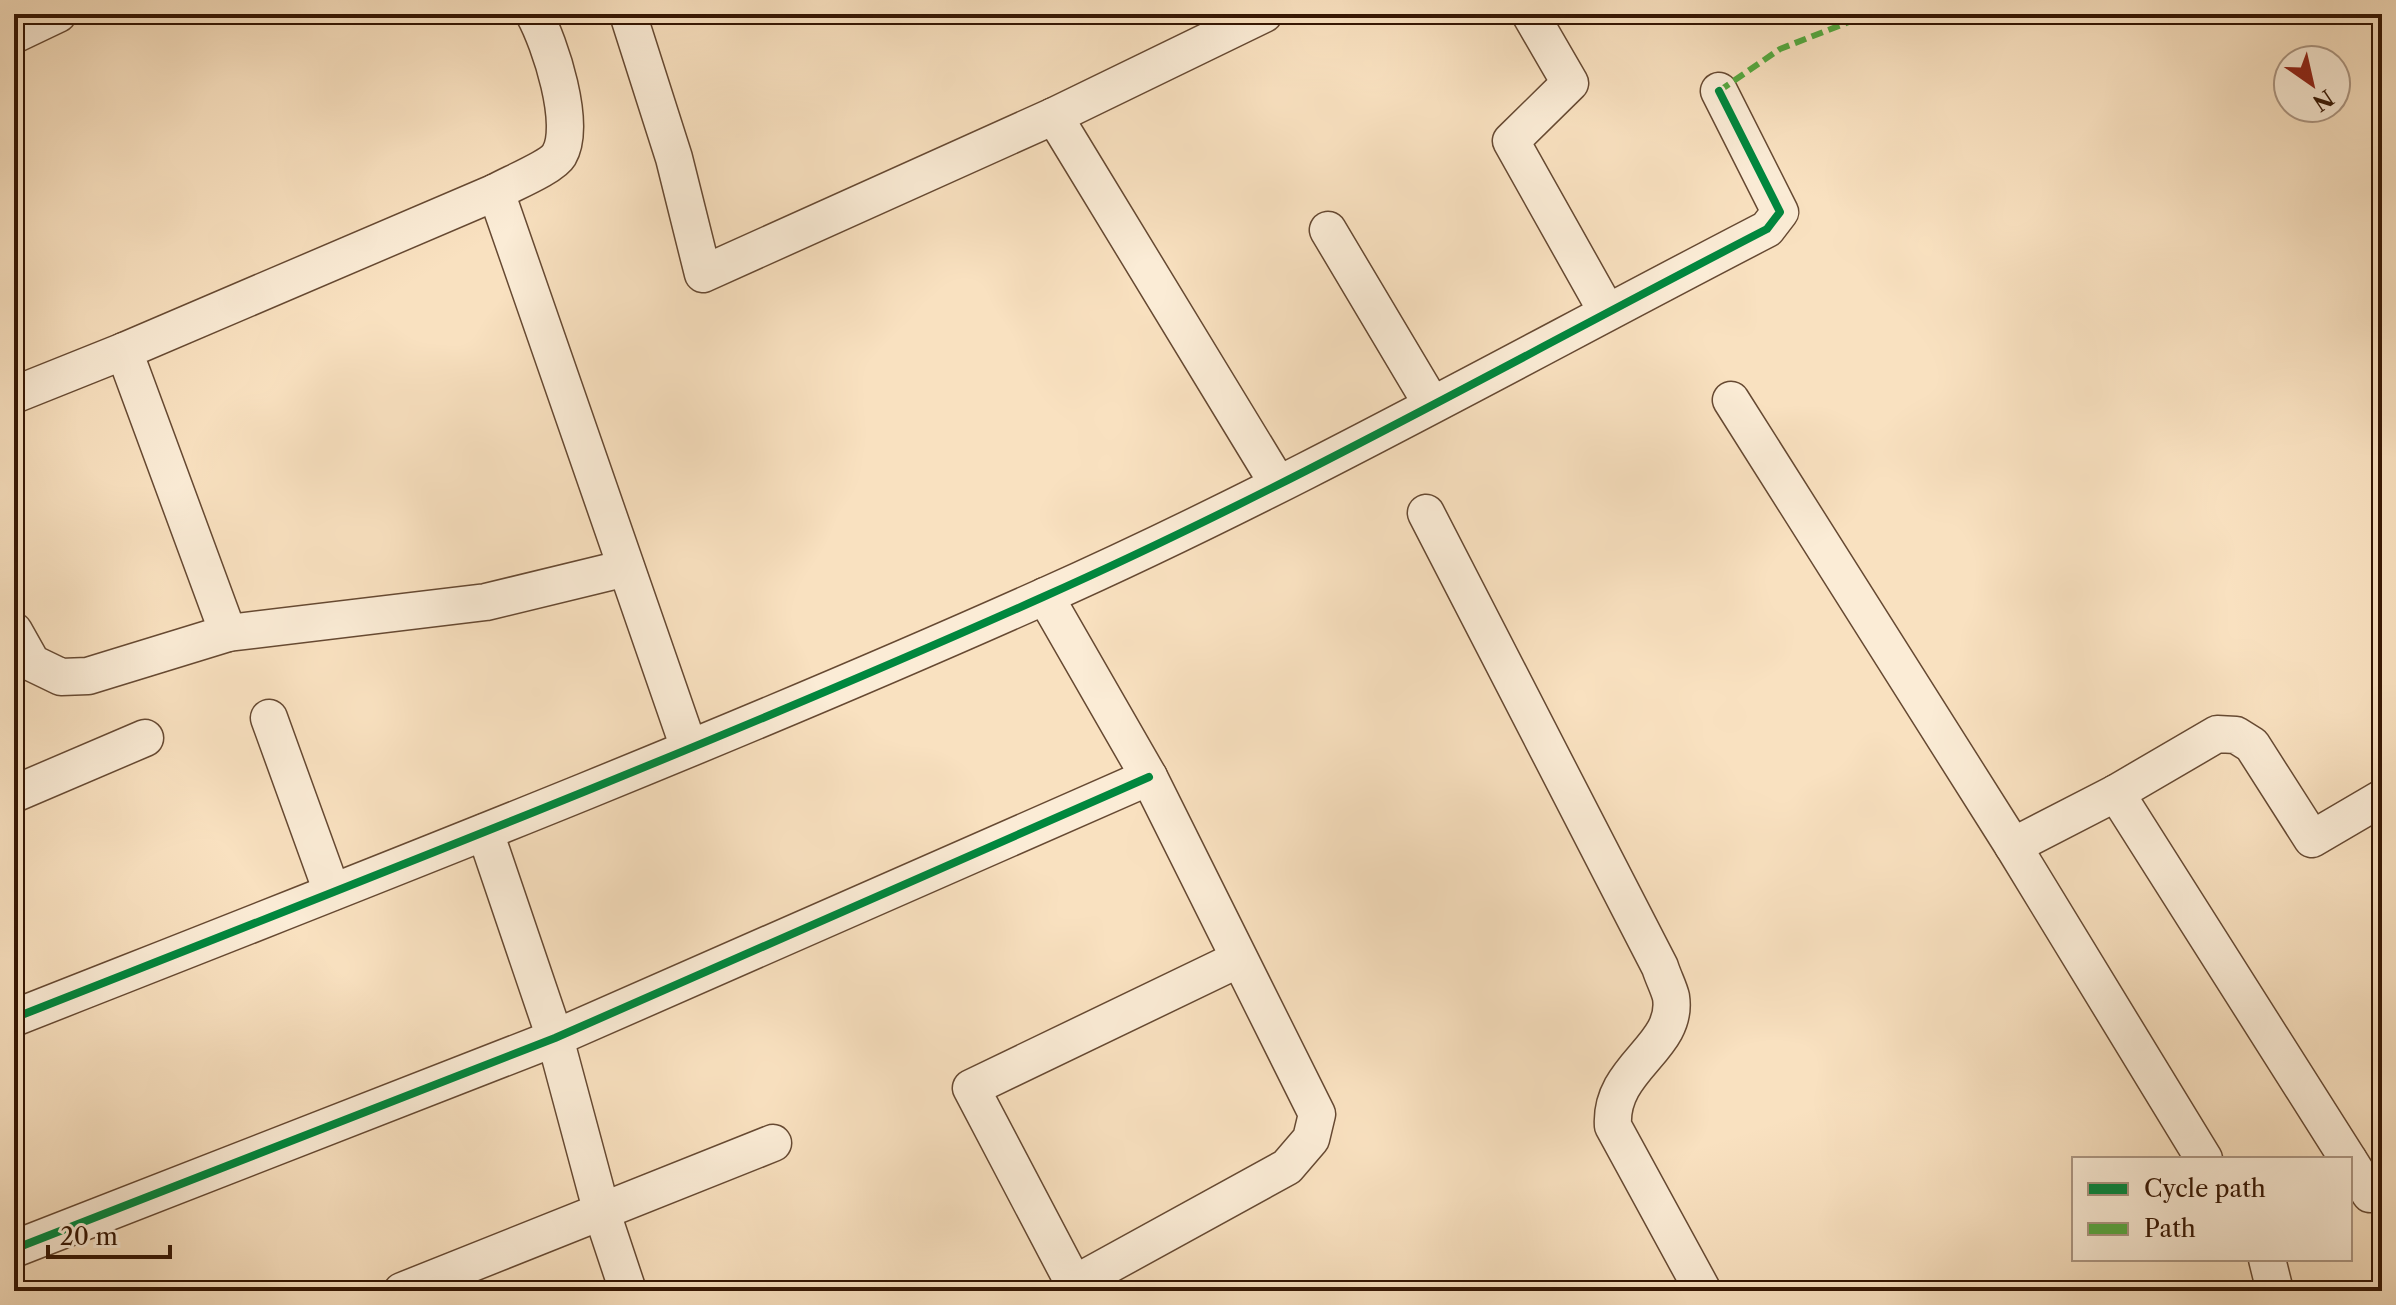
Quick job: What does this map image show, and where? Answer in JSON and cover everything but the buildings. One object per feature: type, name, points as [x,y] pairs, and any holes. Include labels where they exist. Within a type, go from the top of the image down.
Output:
[{"type":"street","points":[[14,35],[58,14]]},
{"type":"street","points":[[14,395],[496,192],[558,158],[567,136],[549,40],[534,14]]},
{"type":"street","points":[[628,14],[674,158],[703,274],[1054,116],[1264,14]]},
{"type":"street","points":[[1530,14],[1570,83],[1511,141],[1607,312]]},
{"type":"street","points":[[14,1018],[485,832],[1045,596],[1278,484],[1767,229],[1780,212],[1719,91]]},
{"type":"street","points":[[1054,116],[1278,484]]},
{"type":"street","points":[[496,192],[689,748]]},
{"type":"street","points":[[1328,230],[1431,403]]},
{"type":"street","points":[[124,351],[228,633]]},
{"type":"street","points":[[1731,400],[2013,846],[2203,1157]]},
{"type":"street","points":[[1426,513],[1660,967],[1671,998],[1668,1028],[1622,1084],[1611,1105],[1613,1126],[1703,1291]]},
{"type":"street","points":[[14,631],[32,663],[61,677],[88,676],[228,633],[486,602],[626,568]]},
{"type":"street","points":[[1045,596],[1149,777],[1317,1114],[1311,1139],[1287,1167],[1076,1287],[971,1088],[1239,959]]},
{"type":"street","points":[[269,718],[332,892]]},
{"type":"street","points":[[2013,846],[2116,793],[2217,734],[2236,735],[2252,745],[2312,839],[2382,798]]},
{"type":"street","points":[[14,794],[145,738]]},
{"type":"street","points":[[14,1249],[555,1038],[1149,777]]},
{"type":"street","points":[[2116,793],[2347,1157]]},
{"type":"street","points":[[485,832],[555,1038],[602,1213],[628,1291]]},
{"type":"street","points":[[402,1291],[773,1143]]},
{"type":"street","points":[[2352,1166],[2367,1196]]},
{"type":"street","points":[[2268,1261],[2275,1291]]},
{"type":"marked path","points":[[1719,91],[1780,49],[1869,14]]},
{"type":"cycle path","points":[[14,1018],[660,761],[1043,597],[1227,511],[1767,229],[1780,212],[1719,91]]},
{"type":"cycle path","points":[[14,1249],[555,1038],[1149,777]]}]
